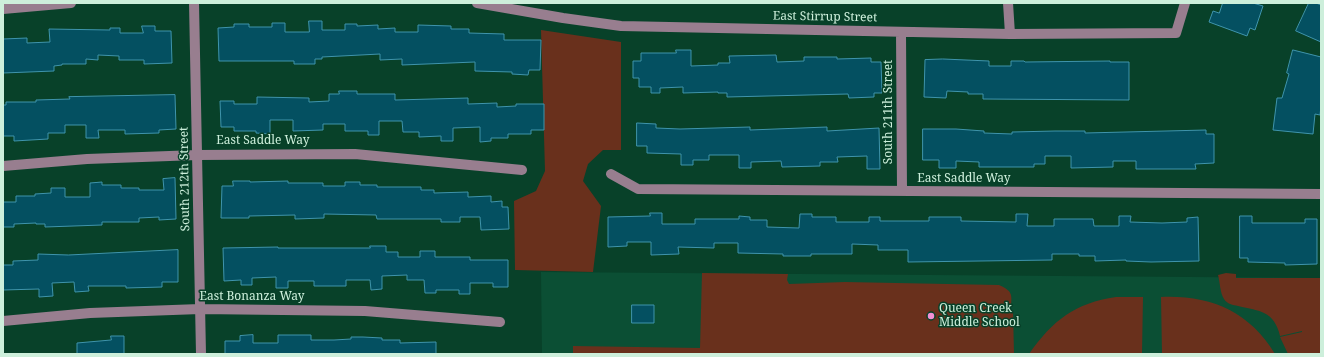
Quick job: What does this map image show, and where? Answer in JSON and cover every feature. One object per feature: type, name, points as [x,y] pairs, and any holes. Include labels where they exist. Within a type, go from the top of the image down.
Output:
[{"type":"street","points":[[3,9],[71,3]]},
{"type":"street","name":"South 212th Street","points":[[194,3],[201,354]]},
{"type":"street","name":"East Stirrup Street","points":[[477,3],[563,18],[621,26],[1010,34],[1176,33],[1185,3]]},
{"type":"street","points":[[1008,3],[1010,34]]},
{"type":"street","name":"South 211th Street","points":[[901,32],[902,191]]},
{"type":"street","name":"East Saddle Way","points":[[3,166],[87,159],[197,155],[355,154],[522,170]]},
{"type":"street","name":"East Saddle Way","points":[[611,174],[638,189],[1321,194]]},
{"type":"street","name":"East Bonanza Way","points":[[3,321],[90,313],[200,309],[365,311],[500,322]]},
{"type":"shaded area","points":[[541,30],[621,42],[621,150],[603,150],[588,164],[583,181],[601,206],[593,272],[515,270],[514,201],[536,191],[545,171]]},
{"type":"shaded area","name":"Queen Creek Middle School","points":[[541,272],[1321,278],[1321,354],[542,354]]},
{"type":"shaded area","points":[[702,273],[788,274],[787,280],[789,284],[845,282],[999,285],[1008,290],[1011,295],[1014,354],[573,354],[573,346],[700,348]]},
{"type":"shaded area","points":[[1226,273],[1236,274],[1236,278],[1321,278],[1321,354],[1288,354],[1280,337],[1302,331],[1280,336],[1274,321],[1270,317],[1259,311],[1232,305],[1227,302],[1222,294],[1218,275]]},
{"type":"shaded area","points":[[1116,297],[1143,297],[1142,354],[1029,354],[1047,332],[1066,315],[1088,304]]},
{"type":"shaded area","points":[[1161,297],[1196,299],[1227,309],[1253,327],[1265,339],[1275,354],[1162,354]]},
{"type":"building","points":[[1223,3],[1253,3],[1263,6],[1255,30],[1250,28],[1247,36],[1209,22],[1213,11],[1219,13]]},
{"type":"building","points":[[1309,3],[1321,5],[1321,42],[1296,31]]},
{"type":"building","points":[[309,21],[322,21],[322,30],[345,30],[345,24],[357,24],[357,26],[378,25],[378,29],[395,28],[395,32],[418,32],[418,25],[451,26],[451,29],[469,29],[469,33],[504,34],[504,40],[541,40],[540,70],[529,70],[528,75],[512,74],[512,72],[475,71],[475,62],[402,65],[402,59],[380,60],[380,54],[322,57],[322,59],[315,59],[315,64],[294,64],[294,61],[219,61],[218,28],[234,27],[234,24],[249,24],[249,27],[272,27],[272,23],[285,23],[285,32],[309,32]]},
{"type":"building","points":[[142,26],[155,26],[155,31],[171,31],[172,63],[144,64],[144,60],[119,60],[119,56],[98,55],[98,60],[86,59],[86,64],[62,64],[54,66],[54,71],[3,73],[3,39],[27,38],[27,43],[50,42],[49,29],[110,30],[110,28],[120,28],[120,33],[143,33]]},
{"type":"building","points":[[676,50],[691,50],[691,66],[730,63],[729,56],[776,55],[777,62],[804,61],[804,57],[837,57],[837,59],[871,58],[871,62],[881,62],[882,93],[874,93],[874,97],[849,98],[848,94],[727,97],[727,93],[718,92],[683,93],[683,87],[660,88],[660,93],[651,93],[651,87],[639,87],[639,78],[633,78],[633,61],[641,61],[641,53],[676,53]]},
{"type":"building","points":[[1293,50],[1321,57],[1321,106],[1320,115],[1315,114],[1313,134],[1273,130],[1277,98],[1282,98],[1289,74],[1287,73]]},
{"type":"building","points":[[943,59],[989,61],[989,66],[1011,66],[1011,61],[1129,62],[1129,100],[983,99],[983,94],[968,94],[968,92],[947,91],[946,98],[924,97],[925,60]]},
{"type":"building","points":[[339,91],[357,91],[357,94],[395,94],[395,100],[468,98],[468,104],[497,103],[497,107],[516,106],[516,104],[544,104],[544,130],[531,130],[531,134],[508,134],[508,138],[491,138],[491,141],[480,142],[480,127],[453,128],[453,141],[441,141],[441,136],[419,137],[419,132],[403,132],[402,121],[379,121],[379,135],[368,135],[368,131],[345,131],[345,124],[323,124],[323,130],[293,131],[293,120],[270,120],[270,134],[256,133],[256,131],[234,131],[234,127],[221,127],[220,101],[234,101],[234,104],[257,104],[257,97],[309,98],[309,102],[329,101],[329,94],[339,94]]},
{"type":"building","points":[[175,95],[176,129],[159,130],[159,133],[125,134],[125,130],[98,130],[99,138],[86,138],[86,125],[65,125],[65,133],[48,133],[48,139],[14,141],[14,136],[3,136],[3,105],[6,105],[6,102],[36,102],[36,100],[70,99],[69,97]]},
{"type":"building","points":[[637,123],[656,124],[656,128],[680,129],[750,127],[750,130],[827,127],[827,131],[879,128],[880,169],[867,169],[867,156],[837,157],[838,162],[820,162],[820,166],[782,167],[781,161],[751,162],[751,168],[739,168],[739,155],[709,155],[709,160],[693,160],[693,165],[681,165],[681,154],[647,153],[647,146],[637,146]]},
{"type":"building","points":[[923,129],[956,129],[984,131],[984,133],[1012,134],[1012,132],[1055,131],[1085,131],[1085,133],[1206,130],[1206,134],[1214,134],[1214,163],[1195,164],[1196,169],[1136,169],[1136,161],[1113,161],[1113,167],[1071,168],[1071,156],[1045,156],[1045,164],[1034,164],[1034,167],[979,167],[979,162],[956,161],[956,168],[939,168],[939,160],[923,160]]},
{"type":"building","points":[[175,178],[176,219],[159,220],[159,217],[139,218],[139,222],[102,222],[102,225],[45,227],[45,224],[36,223],[14,224],[14,227],[3,227],[3,202],[16,202],[16,196],[35,196],[35,194],[51,193],[51,188],[65,188],[65,197],[90,197],[90,183],[102,182],[102,185],[121,185],[121,188],[164,190],[163,179]]},
{"type":"building","points":[[233,181],[288,181],[288,183],[323,183],[323,186],[345,186],[345,182],[360,182],[360,185],[377,185],[377,187],[421,187],[421,190],[434,190],[434,193],[468,192],[468,197],[491,196],[491,202],[502,201],[502,207],[508,207],[509,229],[481,230],[480,217],[460,217],[460,222],[441,222],[441,219],[377,219],[376,215],[324,214],[324,218],[295,219],[295,215],[221,218],[222,186],[233,186]]},
{"type":"building","points":[[650,213],[662,213],[662,224],[695,224],[695,219],[739,219],[739,216],[750,217],[750,220],[767,220],[767,227],[799,228],[800,214],[812,214],[812,217],[836,217],[836,222],[869,222],[869,217],[880,217],[880,221],[929,221],[929,217],[961,217],[961,221],[1016,222],[1016,214],[1028,214],[1027,226],[1054,226],[1054,219],[1093,219],[1094,226],[1119,226],[1119,216],[1131,216],[1130,222],[1162,223],[1187,222],[1187,218],[1198,217],[1199,261],[1095,261],[1095,256],[1079,256],[1079,254],[1052,254],[1052,260],[908,262],[908,250],[878,250],[878,245],[852,244],[852,254],[811,254],[811,256],[738,253],[738,243],[714,243],[714,248],[678,247],[679,254],[651,255],[651,242],[627,242],[627,246],[608,247],[608,217],[650,216]]},
{"type":"building","points":[[1240,216],[1252,216],[1252,223],[1305,223],[1305,219],[1317,219],[1317,264],[1285,265],[1285,263],[1248,262],[1248,258],[1240,258]]},
{"type":"building","points":[[370,246],[386,246],[386,252],[398,252],[398,257],[420,257],[420,251],[435,251],[435,257],[470,257],[470,260],[508,260],[508,287],[493,287],[493,283],[470,283],[470,294],[459,294],[459,290],[436,290],[436,293],[425,293],[424,280],[407,280],[407,275],[382,276],[382,289],[371,290],[370,280],[346,280],[346,286],[314,286],[314,281],[288,281],[288,288],[276,288],[276,277],[252,278],[252,285],[241,285],[241,280],[224,281],[223,248],[370,248]]},
{"type":"building","points":[[178,250],[178,282],[162,282],[162,287],[126,288],[126,286],[88,286],[89,291],[75,292],[74,282],[52,283],[53,296],[39,297],[39,289],[3,290],[3,265],[13,265],[13,261],[38,260],[38,254],[68,255]]},
{"type":"building","points":[[632,305],[654,305],[654,323],[632,323]]},
{"type":"building","points":[[253,335],[253,343],[278,343],[278,335],[311,335],[311,340],[334,340],[351,339],[351,337],[363,337],[382,338],[382,340],[400,340],[400,343],[436,342],[436,354],[225,354],[225,341],[240,341],[240,336]]},
{"type":"building","points":[[111,336],[124,336],[124,354],[77,354],[77,343],[111,340]]},
{"type":"place","name":"Queen Creek Middle School","points":[[931,316]]}]
